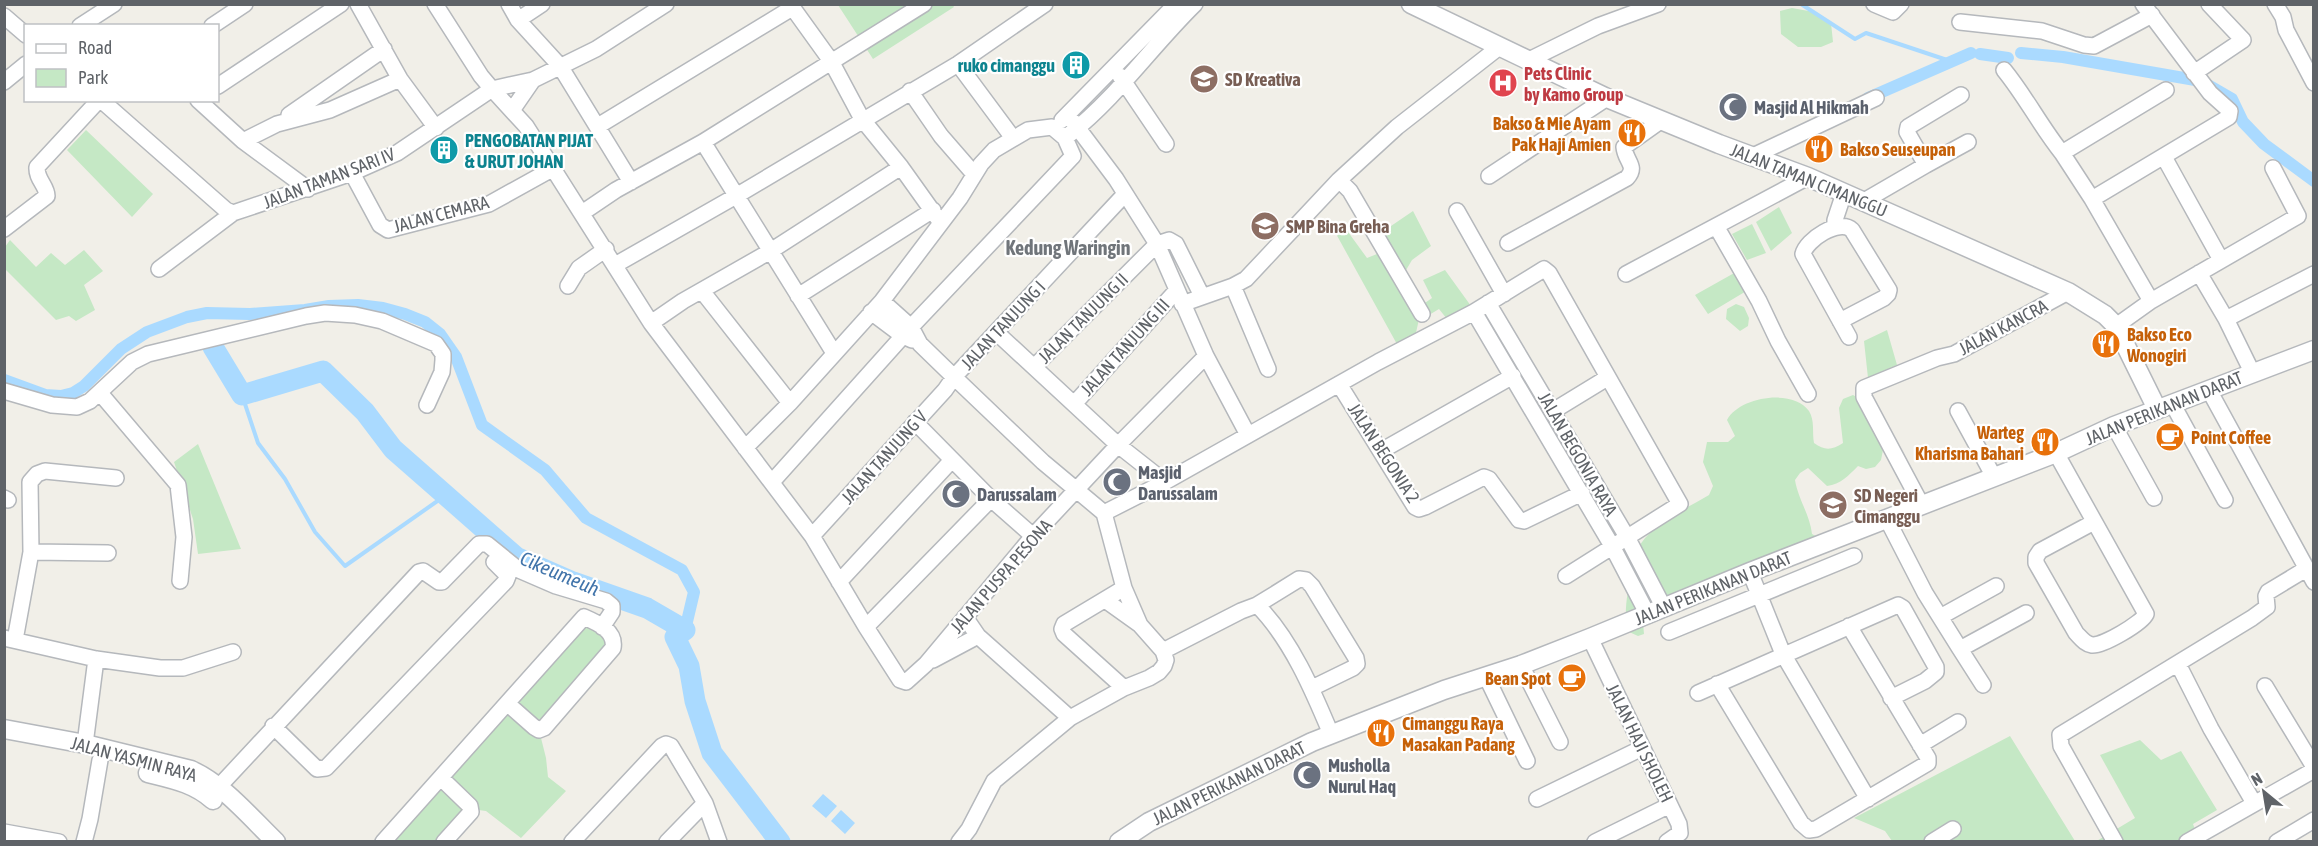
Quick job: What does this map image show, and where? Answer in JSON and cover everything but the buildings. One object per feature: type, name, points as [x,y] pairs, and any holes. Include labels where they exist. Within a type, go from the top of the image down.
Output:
[{"type":"street","points":[[83,24],[114,4]]},
{"type":"street","points":[[215,24],[245,4]]},
{"type":"street","points":[[219,85],[341,4]]},
{"type":"street","points":[[358,4],[400,79],[436,128]]},
{"type":"street","points":[[435,4],[481,76],[487,92],[513,109],[554,168],[651,323],[812,536],[866,627],[990,499]]},
{"type":"street","points":[[509,4],[519,20],[560,66],[631,182]]},
{"type":"street","points":[[519,20],[542,4]]},
{"type":"street","points":[[487,92],[533,80],[605,44],[666,4]]},
{"type":"street","points":[[582,213],[631,182],[703,142],[924,4]]},
{"type":"street","points":[[615,265],[958,64],[1045,4]]},
{"type":"street","points":[[1065,138],[1124,82],[1168,21],[1176,4]]},
{"type":"street","points":[[798,296],[937,216],[960,198],[987,156],[1028,130],[1052,127],[1068,115],[1114,68],[1168,21],[1195,4]]},
{"type":"street","name":"JALAN TAMAN CIMANGGU","points":[[1411,4],[1498,48],[1607,98],[1808,177],[2068,292],[2105,315],[2116,326],[2164,406]]},
{"type":"street","points":[[1527,61],[1598,26],[1658,4]]},
{"type":"street","points":[[1874,4],[1893,12],[1901,4]]},
{"type":"street","points":[[2196,76],[2243,40],[2209,4]]},
{"type":"street","points":[[2276,4],[2283,17],[2286,30],[2313,83]]},
{"type":"street","points":[[598,126],[791,6],[831,62],[862,119],[937,216]]},
{"type":"street","points":[[1960,22],[2042,31],[2084,45],[2094,46],[2148,10],[2196,76],[2229,111],[2229,117],[2092,199]]},
{"type":"street","points":[[4,16],[24,33]]},
{"type":"street","points":[[1179,297],[1202,296],[1233,286],[1246,279],[1339,180],[1397,127],[1498,48]]},
{"type":"street","points":[[243,141],[277,124],[384,49]]},
{"type":"street","points":[[958,64],[1013,138]]},
{"type":"street","points":[[4,82],[24,66]]},
{"type":"street","points":[[1114,68],[1167,144]]},
{"type":"street","points":[[2004,70],[2025,95],[2042,127],[2092,199],[2151,301]]},
{"type":"street","points":[[277,124],[330,110],[400,79]]},
{"type":"street","points":[[513,109],[533,80]]},
{"type":"street","points":[[2062,153],[2166,90]]},
{"type":"street","points":[[910,91],[941,136],[974,174]]},
{"type":"street","name":"JALAN TAMAN SARI IV","points":[[159,269],[232,213],[352,173],[397,153],[487,92]]},
{"type":"street","points":[[1926,165],[1907,132],[1908,127],[1961,95]]},
{"type":"street","points":[[1489,176],[1607,98]]},
{"type":"street","points":[[1753,156],[1876,98]]},
{"type":"street","points":[[4,229],[47,196],[37,176],[37,167],[98,102]]},
{"type":"street","points":[[102,102],[232,213]]},
{"type":"street","points":[[199,102],[243,141],[308,189]]},
{"type":"street","points":[[1068,115],[1125,194],[1156,244],[1206,357],[1248,435]]},
{"type":"street","points":[[1508,243],[1627,178],[1633,167],[1624,153],[1624,147],[1662,120]]},
{"type":"street","points":[[1052,127],[1065,138],[1073,156]]},
{"type":"street","points":[[703,142],[769,252],[834,353]]},
{"type":"street","points":[[1864,201],[1968,142]]},
{"type":"street","points":[[772,482],[907,332],[1073,156],[1089,143]]},
{"type":"street","points":[[2164,157],[2221,260]]},
{"type":"street","points":[[651,323],[769,252],[901,167]]},
{"type":"street","name":"JALAN CEMARA","points":[[352,173],[380,225],[388,230],[489,204],[554,168]]},
{"type":"street","points":[[2116,326],[2151,301],[2298,216],[2273,168]]},
{"type":"street","points":[[1626,274],[1808,177]]},
{"type":"street","points":[[1339,180],[1350,191],[1422,315]]},
{"type":"street","points":[[1834,227],[1844,193]]},
{"type":"street","name":"JALAN TANJUNG I","points":[[954,377],[1125,194]]},
{"type":"street","points":[[1457,211],[1504,294]]},
{"type":"street","points":[[745,448],[790,403],[877,306],[937,216]]},
{"type":"street","points":[[1840,321],[1888,294],[1888,290],[1852,230],[1845,225],[1834,227],[1810,242],[1803,254],[1840,321],[1849,337]]},
{"type":"street","points":[[1716,226],[1808,394]]},
{"type":"street","points":[[1156,244],[1168,240],[1176,244],[1202,296]]},
{"type":"street","name":"JALAN TANJUNG II","points":[[1035,366],[1156,244]]},
{"type":"street","points":[[568,286],[579,268],[606,249]]},
{"type":"street","points":[[1104,513],[1165,482],[1339,384],[1474,312],[1544,269],[1549,273],[1680,504],[1566,576]]},
{"type":"street","points":[[2199,273],[2226,319],[2252,372]]},
{"type":"street","points":[[2226,319],[2313,274]]},
{"type":"street","points":[[1233,286],[1268,369]]},
{"type":"street","points":[[702,291],[790,403]]},
{"type":"street","name":"JALAN KANCRA","points":[[1921,504],[1864,397],[1864,388],[1937,358],[1954,354],[2068,292]]},
{"type":"street","name":"JALAN TANJUNG III","points":[[1075,403],[1179,297]]},
{"type":"street","name":"JALAN BEGONIA RAYA","points":[[1488,303],[1627,537],[1656,612]]},
{"type":"street","points":[[877,306],[1043,462],[1104,513],[1124,588],[1140,625]]},
{"type":"street","name":"JALAN BEGONIA RAYA","points":[[1474,312],[1612,546],[1656,612]]},
{"type":"street","points":[[4,391],[66,408],[85,405],[132,363],[148,354],[306,316],[338,313],[382,321],[436,344],[443,354],[443,360],[441,372],[427,405]]},
{"type":"street","points":[[997,333],[1118,445],[1165,482]]},
{"type":"street","name":"JALAN PERIKANAN DARAT","points":[[1119,842],[1149,822],[1331,734],[1444,690],[1590,639],[1750,572],[2056,453],[2164,406],[2313,350]]},
{"type":"street","name":"JALAN PUSPA PESONA","points":[[866,627],[900,680],[906,682],[926,664],[1033,536],[1118,445],[1206,357]]},
{"type":"street","points":[[1381,452],[1512,376]]},
{"type":"street","name":"JALAN TANJUNG V","points":[[812,536],[945,390],[954,377]]},
{"type":"street","points":[[1553,411],[1607,378]]},
{"type":"street","name":"JALAN BEGONIA 2","points":[[1339,384],[1415,507],[1419,509],[1484,477],[1489,479],[1519,520],[1524,521],[1582,493]]},
{"type":"street","points":[[2115,842],[2061,746],[2060,735],[2265,609],[2268,605],[2266,596],[2268,592],[2310,575],[2209,390]]},
{"type":"street","points":[[100,393],[178,485],[184,537],[180,581]]},
{"type":"street","points":[[2164,406],[2225,501]]},
{"type":"street","points":[[1958,411],[1994,477]]},
{"type":"street","points":[[915,422],[990,499],[1033,536]]},
{"type":"street","points":[[2114,426],[2154,498]]},
{"type":"street","points":[[2056,453],[2146,614],[2142,621],[2106,641],[2091,645],[2083,641],[2076,633],[2036,563],[2036,557],[2040,551],[2094,522]]},
{"type":"street","points":[[839,582],[952,460]]},
{"type":"street","points":[[117,478],[45,471],[32,478],[31,552],[10,639],[96,659],[160,668],[183,668],[233,652]]},
{"type":"street","points":[[1887,519],[1925,593],[1983,685]]},
{"type":"street","points":[[214,792],[273,726],[419,572],[423,571],[442,582],[479,544],[487,544],[519,570],[556,586],[606,601],[612,606],[612,612],[602,627]]},
{"type":"street","points":[[273,726],[317,769],[326,768],[506,581],[508,576],[506,571],[474,548]]},
{"type":"street","points":[[31,552],[108,553]]},
{"type":"street","points":[[1669,632],[1854,556]]},
{"type":"street","points":[[1750,572],[1783,654],[1868,799]]},
{"type":"street","points":[[1163,651],[1257,605],[1299,579],[1306,580],[1312,586],[1356,658],[1357,664],[1312,688]]},
{"type":"street","points":[[1940,617],[1996,586]]},
{"type":"street","points":[[1124,588],[1064,624],[1062,629],[1064,634],[1124,688]]},
{"type":"street","points":[[959,842],[969,829],[994,781],[1070,718],[1124,688],[1159,672],[1166,660],[1163,651],[1140,625],[1105,600]]},
{"type":"street","points":[[1257,605],[1266,614],[1312,688],[1331,734]]},
{"type":"street","points":[[1698,693],[1783,654],[1899,606],[1903,608],[1936,668],[1936,672],[1925,681],[1891,698]]},
{"type":"street","points":[[1960,649],[2026,613]]},
{"type":"street","points":[[382,842],[584,617],[602,627],[614,638],[613,648],[544,728],[534,728],[508,704]]},
{"type":"street","points":[[965,617],[978,636],[1070,718]]},
{"type":"street","points":[[1717,684],[1804,828],[1816,830],[1928,763],[1928,758],[1849,626]]},
{"type":"street","name":"JALAN PUSPA PESONA","points":[[926,664],[978,636]]},
{"type":"street","name":"JALAN HAJI SHOLEH","points":[[1590,639],[1680,830],[1680,833],[1667,842]]},
{"type":"street","points":[[85,744],[96,659]]},
{"type":"street","points":[[2178,664],[2211,729],[2254,802]]},
{"type":"street","points":[[1521,665],[1560,742]]},
{"type":"street","points":[[1486,676],[1527,761]]},
{"type":"street","points":[[2187,842],[2313,768],[2265,686]]},
{"type":"street","points":[[1920,745],[1958,723]]},
{"type":"street","name":"JALAN YASMIN RAYA","points":[[6,735],[85,744],[153,768]]},
{"type":"street","name":"JALAN YASMIN RAYA","points":[[6,735],[100,760],[153,768],[191,770],[204,776],[214,792],[258,842]]},
{"type":"street","points":[[572,842],[666,744],[671,746],[705,803],[718,842]]},
{"type":"street","points":[[1537,799],[1642,748]]},
{"type":"street","points":[[84,842],[100,760]]},
{"type":"street","points":[[441,778],[470,806],[471,812],[444,842]]},
{"type":"street","name":"JALAN YASMIN RAYA","points":[[214,792],[276,842]]},
{"type":"street","points":[[667,842],[705,803]]},
{"type":"street","points":[[1594,842],[1670,806]]},
{"type":"street","points":[[2277,842],[2313,820]]},
{"type":"street","points":[[1932,842],[1953,829]]},
{"type":"street","points":[[4,832],[59,842]]},
{"type":"green space","points":[[952,4],[954,7],[873,59],[838,5]]},
{"type":"green space","points":[[1792,8],[1814,12],[1831,23],[1833,42],[1821,47],[1798,47],[1781,34],[1780,11]]},
{"type":"green space","points":[[86,130],[153,194],[132,217],[67,150]]},
{"type":"green space","points":[[1779,207],[1792,233],[1771,251],[1756,222]]},
{"type":"green space","points":[[1413,211],[1431,246],[1412,260],[1396,287],[1409,284],[1422,305],[1432,298],[1423,280],[1445,270],[1471,306],[1447,319],[1439,309],[1429,315],[1422,306],[1415,337],[1398,346],[1335,232],[1343,225],[1367,258],[1377,254],[1371,234],[1391,226]]},
{"type":"green space","points":[[1752,224],[1766,253],[1747,260],[1732,234]]},
{"type":"green space","points":[[10,240],[36,267],[51,253],[65,265],[84,250],[103,271],[84,285],[95,310],[76,321],[69,316],[56,320],[5,269],[5,247]]},
{"type":"green space","points":[[1736,272],[1748,290],[1708,314],[1695,295]]},
{"type":"green space","points":[[1736,304],[1744,307],[1749,318],[1748,326],[1740,331],[1726,319],[1727,309]]},
{"type":"green space","points":[[1887,330],[1897,365],[1868,378],[1864,341]]},
{"type":"green space","points":[[1853,395],[1862,400],[1883,450],[1881,460],[1875,467],[1866,469],[1858,466],[1840,481],[1827,486],[1808,468],[1800,473],[1795,480],[1812,534],[1823,540],[1643,623],[1644,634],[1638,636],[1627,631],[1627,601],[1633,571],[1639,580],[1647,575],[1637,551],[1642,542],[1659,526],[1709,495],[1713,486],[1703,462],[1707,442],[1728,442],[1735,436],[1727,420],[1733,412],[1754,401],[1766,398],[1791,399],[1809,411],[1813,423],[1814,443],[1825,448],[1832,448],[1843,443],[1839,408],[1843,399]]},
{"type":"green space","points":[[198,444],[241,549],[198,554],[193,519],[174,462]]},
{"type":"green space","points":[[584,617],[614,639],[539,730],[548,777],[566,791],[521,838],[486,811],[471,809],[442,841],[383,842]]},
{"type":"green space","points":[[2010,736],[2075,841],[1892,841],[1885,831],[1854,818]]},
{"type":"green space","points":[[2140,740],[2161,760],[2181,751],[2217,810],[2193,824],[2199,841],[2095,842],[2135,818],[2100,755]]},
{"type":"water","points":[[823,794],[837,806],[826,818],[812,806]]},
{"type":"water","points":[[841,810],[855,823],[845,834],[831,821]]},
{"type":"waterway","points":[[1801,4],[1855,39],[1866,33],[1950,61]]},
{"type":"waterway","points":[[1868,98],[1971,53]]},
{"type":"waterway","points":[[2021,53],[2063,57],[2201,81],[2232,99],[2243,122],[2264,144],[2314,181]]},
{"type":"waterway","points":[[1980,54],[2008,58]]},
{"type":"waterway","points":[[4,380],[45,395],[61,396],[73,393],[84,386],[121,349],[147,332],[187,317],[207,313],[250,314],[358,305],[405,314],[425,322],[440,334],[456,357],[482,425],[545,470],[586,518],[682,570],[694,592],[685,630]]},
{"type":"waterway","name":"Cikeumeuh","points":[[213,347],[242,395],[323,371],[365,412],[393,449],[516,557],[573,582],[647,608],[685,630],[675,637],[689,666],[695,701],[712,753],[780,842]]},
{"type":"waterway","points":[[242,395],[258,443],[285,479],[315,532],[345,566],[446,495]]},
{"type":"place","name":"ruko cimanggu","points":[[1076,65]]},
{"type":"place","name":"SD Kreativa","points":[[1204,79]]},
{"type":"place","name":"Pets Clinic by Kamo Group","points":[[1503,83]]},
{"type":"place","name":"Masjid Al Hikmah","points":[[1733,107]]},
{"type":"place","name":"Bakso & Mie Ayam Pak Haji Amien","points":[[1632,133]]},
{"type":"place","name":"Bakso Seuseupan","points":[[1819,149]]},
{"type":"place","name":"PENGOBATAN PIJAT & URUT JOHAN","points":[[444,150]]},
{"type":"place","name":"SMP Bina Greha","points":[[1265,226]]},
{"type":"place","name":"Bakso Eco Wonogiri","points":[[2106,344]]},
{"type":"place","name":"Point Coffee","points":[[2170,437]]},
{"type":"place","name":"Warteg Kharisma Bahari","points":[[2045,442]]},
{"type":"place","name":"Masjid Darussalam","points":[[1117,482]]},
{"type":"place","name":"Darussalam","points":[[956,494]]},
{"type":"place","name":"SD Negeri Cimanggu","points":[[1833,505]]},
{"type":"place","name":"Bean Spot","points":[[1572,678]]},
{"type":"place","name":"Cimanggu Raya Masakan Padang","points":[[1381,733]]},
{"type":"place","name":"Musholla Nurul Haq","points":[[1307,775]]},
{"type":"district","name":"Kedung Waringin","points":[[1068,247]]}]
